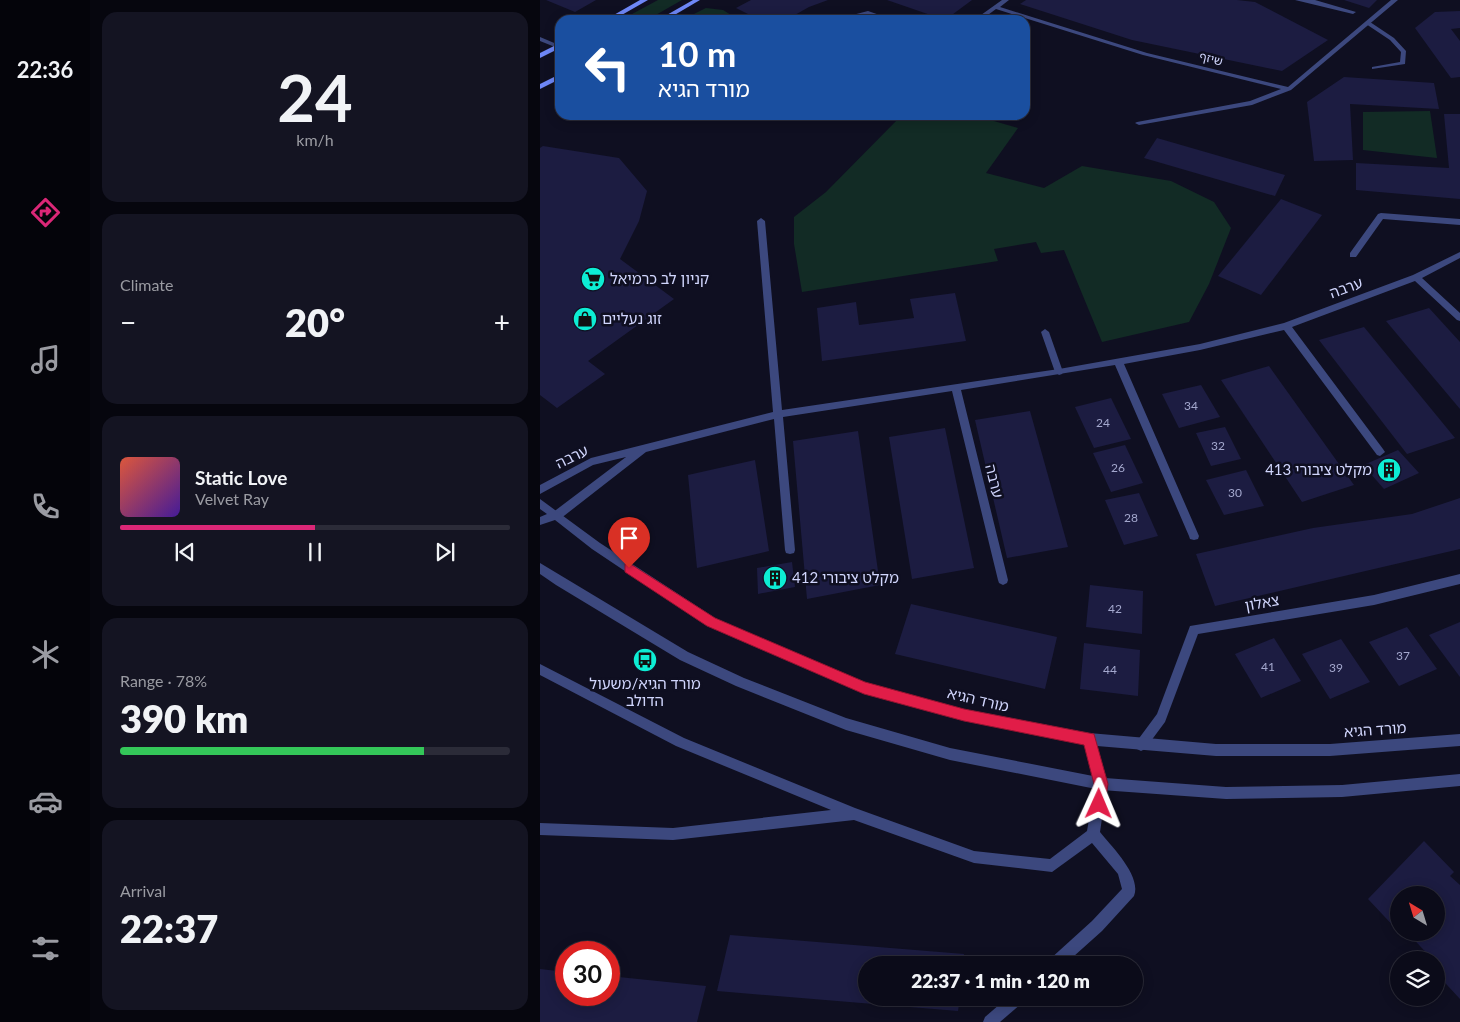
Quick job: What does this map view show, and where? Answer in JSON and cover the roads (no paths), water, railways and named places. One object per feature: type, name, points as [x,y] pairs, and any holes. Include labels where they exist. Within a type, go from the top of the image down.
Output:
[{"type":"main road","points":[[617,15],[645,0]]},
{"type":"main road","points":[[670,15],[697,0]]},
{"type":"main road","points":[[540,56],[555,48]]},
{"type":"main road","points":[[540,87],[555,79]]},
{"type":"street","points":[[984,15],[1006,0]]},
{"type":"street","points":[[1298,0],[1315,2],[1352,12]]},
{"type":"street","points":[[1138,123],[1252,103],[1289,89],[1395,0]]},
{"type":"street","name":"שיזף","points":[[995,7],[1021,15]]},
{"type":"street","points":[[859,15],[868,13],[875,15]]},
{"type":"street","name":"שיזף","points":[[1030,18],[1145,54],[1289,89]]},
{"type":"street","points":[[1368,23],[1392,39],[1404,52],[1403,63],[1374,68]]},
{"type":"street","points":[[540,39],[555,45]]},
{"type":"street","name":"ערבה","points":[[1354,255],[1381,216],[1460,222]]},
{"type":"street","points":[[761,221],[790,550]]},
{"type":"street","name":"ערבה","points":[[540,490],[591,462],[647,446],[778,414],[956,389],[1118,362],[1200,347],[1286,326],[1416,278],[1460,255]]},
{"type":"street","points":[[1416,278],[1460,318]]},
{"type":"street","points":[[1286,326],[1380,452]]},
{"type":"street","points":[[1045,332],[1059,372]]},
{"type":"street","points":[[1118,362],[1194,536]]},
{"type":"street","name":"ערבה","points":[[956,389],[1003,580]]},
{"type":"street","name":"ערבה","points":[[556,516],[647,446]]},
{"type":"street","name":"מורד הגיא","points":[[540,504],[596,546],[711,622],[864,688],[964,715],[1089,739],[1216,750],[1330,750],[1460,740]]},
{"type":"street","points":[[540,521],[556,516]]},
{"type":"street","points":[[540,568],[560,582],[684,656],[740,682],[837,720],[950,754],[1101,784],[1226,793],[1342,791],[1460,780]]},
{"type":"street","name":"צאלון","points":[[1142,745],[1161,718],[1194,630],[1374,600],[1460,580]]},
{"type":"street","points":[[540,669],[680,742],[855,814],[974,857],[1052,866],[1093,834],[1101,784],[1089,739]]},
{"type":"street","points":[[540,829],[673,834],[855,814]]},
{"type":"street","points":[[1064,956],[1097,926],[1129,890],[1124,871],[1093,834]]},
{"type":"street","points":[[990,1022],[1008,1006]]},
{"type":"place","name":"קניון לב כרמיאל","points":[[593,279]]},
{"type":"place","name":"זוג נעליים","points":[[585,319]]},
{"type":"place","name":"מקלט ציבורי 413","points":[[1389,470]]},
{"type":"place","name":"מקלט ציבורי 412","points":[[775,578]]},
{"type":"place","name":"מורד הגיא/משעול הדולב","points":[[645,660]]}]
